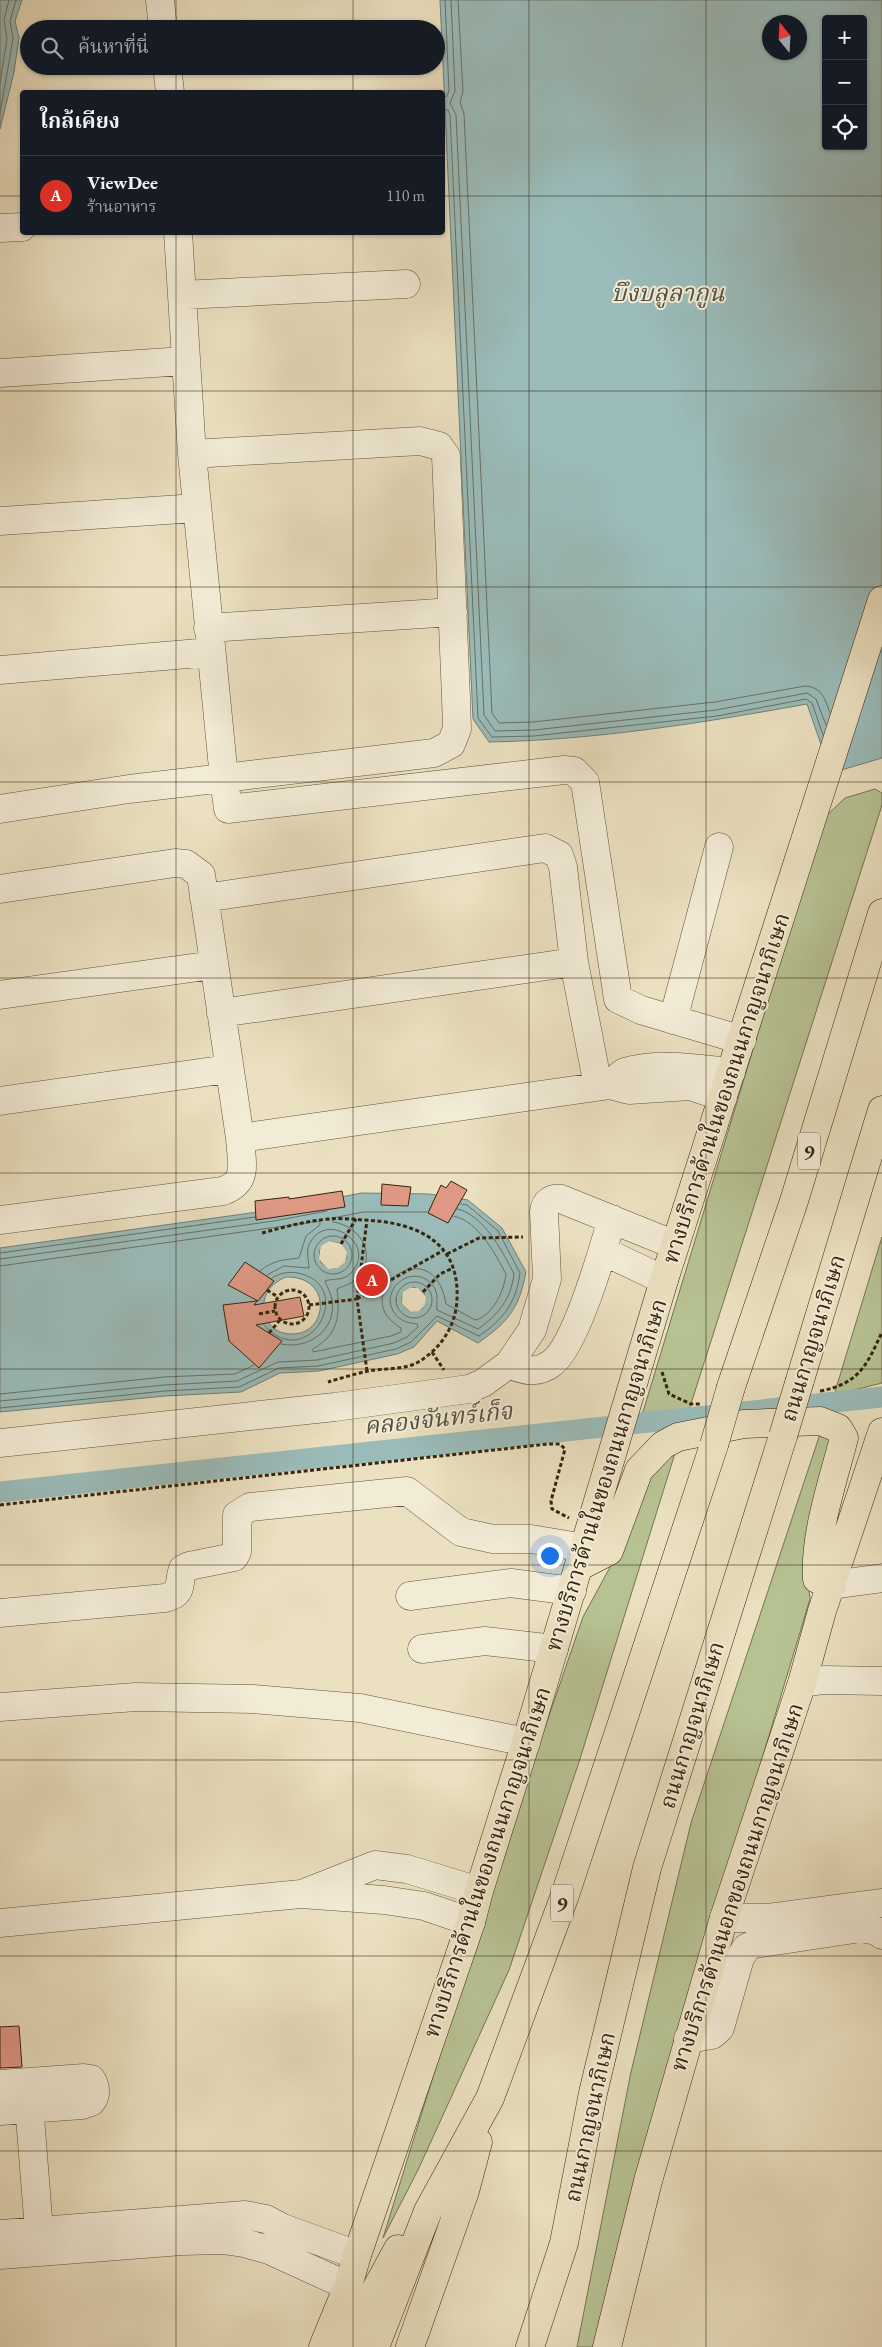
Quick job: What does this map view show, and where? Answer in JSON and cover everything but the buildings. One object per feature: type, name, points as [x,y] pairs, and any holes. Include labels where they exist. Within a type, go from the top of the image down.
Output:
[{"type":"main road","name":"ทางบริการด้านในของถนนกาญจนาภิเษก","points":[[323,2347],[348,2286],[357,2254],[471,1922],[610,1465],[664,1280],[811,827],[882,600]]},
{"type":"main road","name":"9","points":[[375,2347],[428,2212],[490,2098],[564,1895],[794,1201],[882,913]]},
{"type":"main road","name":"ถนนกาญจนาภิเษก","points":[[530,2347],[564,2243],[593,2093],[648,1868],[783,1436],[882,1110]]},
{"type":"main road","points":[[579,1568],[609,1551],[639,1470],[663,1445],[678,1437],[744,1424],[820,1421],[838,1428],[844,1438],[820,1536],[816,1566],[818,1579],[832,1585]]},
{"type":"main road","name":"ทางบริการด้านนอกของถนนกาญจนาภิเษก","points":[[607,2347],[648,2181],[724,1918],[802,1683],[822,1611],[882,1434]]},
{"type":"main road","points":[[410,2347],[465,2191],[490,2098]]},
{"type":"main road","points":[[352,2347],[375,2292],[395,2253],[428,2212]]},
{"type":"street","points":[[160,0],[162,20]]},
{"type":"street","points":[[168,75],[170,90]]},
{"type":"street","points":[[0,228],[20,227]]},
{"type":"street","points":[[178,235],[192,454],[209,640],[228,809],[564,770],[574,771],[585,782],[618,999],[641,1010],[742,1040]]},
{"type":"street","points":[[182,296],[406,284]]},
{"type":"street","points":[[0,373],[185,361]]},
{"type":"street","points":[[0,809],[224,778],[434,753],[451,744],[457,729],[448,479],[446,456],[439,446],[420,441],[192,454]]},
{"type":"street","points":[[0,521],[197,508]]},
{"type":"street","points":[[0,670],[209,640],[453,612]]},
{"type":"street","points":[[673,1020],[719,847]]},
{"type":"street","points":[[204,898],[545,848],[559,855],[563,867],[574,962],[604,1086]]},
{"type":"street","points":[[0,890],[175,863],[186,864],[201,875],[228,1069],[240,1138],[242,1172],[240,1181],[234,1187],[223,1191],[0,1220]]},
{"type":"street","points":[[221,1013],[574,962]]},
{"type":"street","points":[[0,995],[213,965]]},
{"type":"street","points":[[0,1101],[228,1069]]},
{"type":"street","points":[[240,1138],[604,1086],[629,1090],[727,1085]]},
{"type":"street","points":[[0,1443],[203,1422],[447,1392],[476,1386],[509,1364],[532,1330],[547,1279],[545,1206],[550,1201],[561,1199],[676,1245]]},
{"type":"street","points":[[509,1364],[525,1371],[538,1370],[554,1362],[562,1353],[583,1308],[612,1219]]},
{"type":"street","points":[[603,1251],[664,1280]]},
{"type":"street","points":[[0,1613],[165,1598],[178,1592],[183,1569],[189,1566],[234,1557],[237,1552],[236,1515],[250,1507],[407,1491],[452,1528],[466,1534],[493,1539],[531,1540],[579,1568]]},
{"type":"street","points":[[410,1596],[510,1583],[579,1568]]},
{"type":"street","points":[[832,1585],[882,1578]]},
{"type":"street","points":[[422,1649],[485,1641],[554,1649]]},
{"type":"street","points":[[802,1683],[824,1680],[882,1681]]},
{"type":"street","points":[[0,1706],[136,1697],[263,1700],[360,1708],[526,1742]]},
{"type":"street","points":[[301,1894],[375,1865],[407,1869],[479,1891]]},
{"type":"street","points":[[0,1923],[301,1894],[384,1900],[424,1906],[471,1922]]},
{"type":"street","points":[[724,1918],[768,1918],[882,1902]]},
{"type":"street","points":[[688,2039],[712,2035],[720,2028],[740,1958],[746,1948],[754,1944],[861,1928],[882,1935]]},
{"type":"street","points":[[705,1983],[731,1989]]},
{"type":"street","points":[[0,2084],[84,2078],[91,2079],[94,2083],[95,2093],[91,2102],[82,2105],[0,2111]]},
{"type":"street","points":[[27,2082],[39,2241]]},
{"type":"street","points":[[0,2255],[39,2241],[245,2215],[266,2220],[283,2228],[357,2254]]},
{"type":"street","points":[[0,2234],[39,2241],[222,2240],[269,2250],[348,2286]]},
{"type":"path","points":[[262,1233],[331,1218],[367,1220],[409,1226],[428,1236],[447,1254],[453,1268],[458,1297],[456,1313],[450,1329],[436,1349],[415,1364],[367,1371],[357,1299],[367,1220]]},
{"type":"path","points":[[342,1244],[356,1220]]},
{"type":"path","points":[[447,1254],[478,1238],[511,1237]]},
{"type":"path","points":[[309,1305],[357,1299],[444,1250]]},
{"type":"path","points":[[423,1292],[440,1274],[453,1268]]},
{"type":"path","points":[[267,1290],[278,1297]]},
{"type":"path","points":[[296,1290],[306,1297],[309,1305],[308,1314],[300,1322],[290,1324],[280,1320],[274,1305],[278,1297],[284,1291],[296,1290]]},
{"type":"path","points":[[259,1314],[275,1311]]},
{"type":"path","points":[[269,1333],[280,1320]]},
{"type":"green space","points":[[875,789],[882,793],[882,805],[689,1410],[642,1415],[823,819],[845,798]]},
{"type":"green space","points":[[882,1237],[882,1383],[834,1395]]},
{"type":"green space","points":[[821,1431],[832,1433],[807,1571],[810,1599],[664,2085],[599,2347],[577,2347],[631,2072],[691,1823]]},
{"type":"green space","points":[[676,1450],[579,1762],[509,1970],[418,2170],[383,2238],[508,1835],[583,1617],[622,1545],[639,1488]]},
{"type":"water","points":[[0,0],[22,0],[15,21],[19,38],[14,72],[0,129]]},
{"type":"water","name":"บึงบลูลากูน","points":[[440,0],[882,0],[882,758],[831,773],[807,704],[728,718],[648,729],[529,741],[489,742],[473,719],[443,75],[445,75],[445,20],[441,20]]},
{"type":"water","points":[[362,1193],[429,1194],[468,1200],[502,1228],[526,1272],[520,1296],[511,1314],[505,1321],[478,1343],[437,1321],[414,1347],[397,1354],[319,1371],[280,1373],[241,1392],[165,1396],[0,1412],[0,1248],[272,1210]],"holes":[[[329,1241],[342,1244],[347,1257],[336,1268],[321,1263],[319,1250]],[[286,1277],[302,1280],[313,1287],[319,1297],[320,1308],[317,1319],[310,1328],[299,1333],[284,1333],[276,1330],[268,1322],[264,1300],[266,1294],[279,1280]],[[414,1287],[424,1293],[425,1305],[422,1309],[411,1312],[402,1304],[402,1296]]]},
{"type":"pier","points":[[329,1241],[342,1244],[347,1253],[345,1262],[338,1268],[328,1269],[319,1259],[321,1246]],"holes":[[[333,1243],[341,1246],[344,1257],[340,1264],[333,1267],[325,1264],[321,1255],[326,1245]]]},
{"type":"pier","points":[[410,1288],[418,1288],[426,1297],[425,1305],[419,1311],[411,1312],[402,1304],[403,1292]],"holes":[[[411,1290],[417,1290],[424,1298],[423,1304],[418,1309],[411,1310],[404,1303],[406,1294]]]},
{"type":"waterway","name":"คลองจันทร์เก็จ","points":[[0,1492],[882,1397]]},
{"type":"place","name":"ViewDee","points":[[372,1280]]}]
